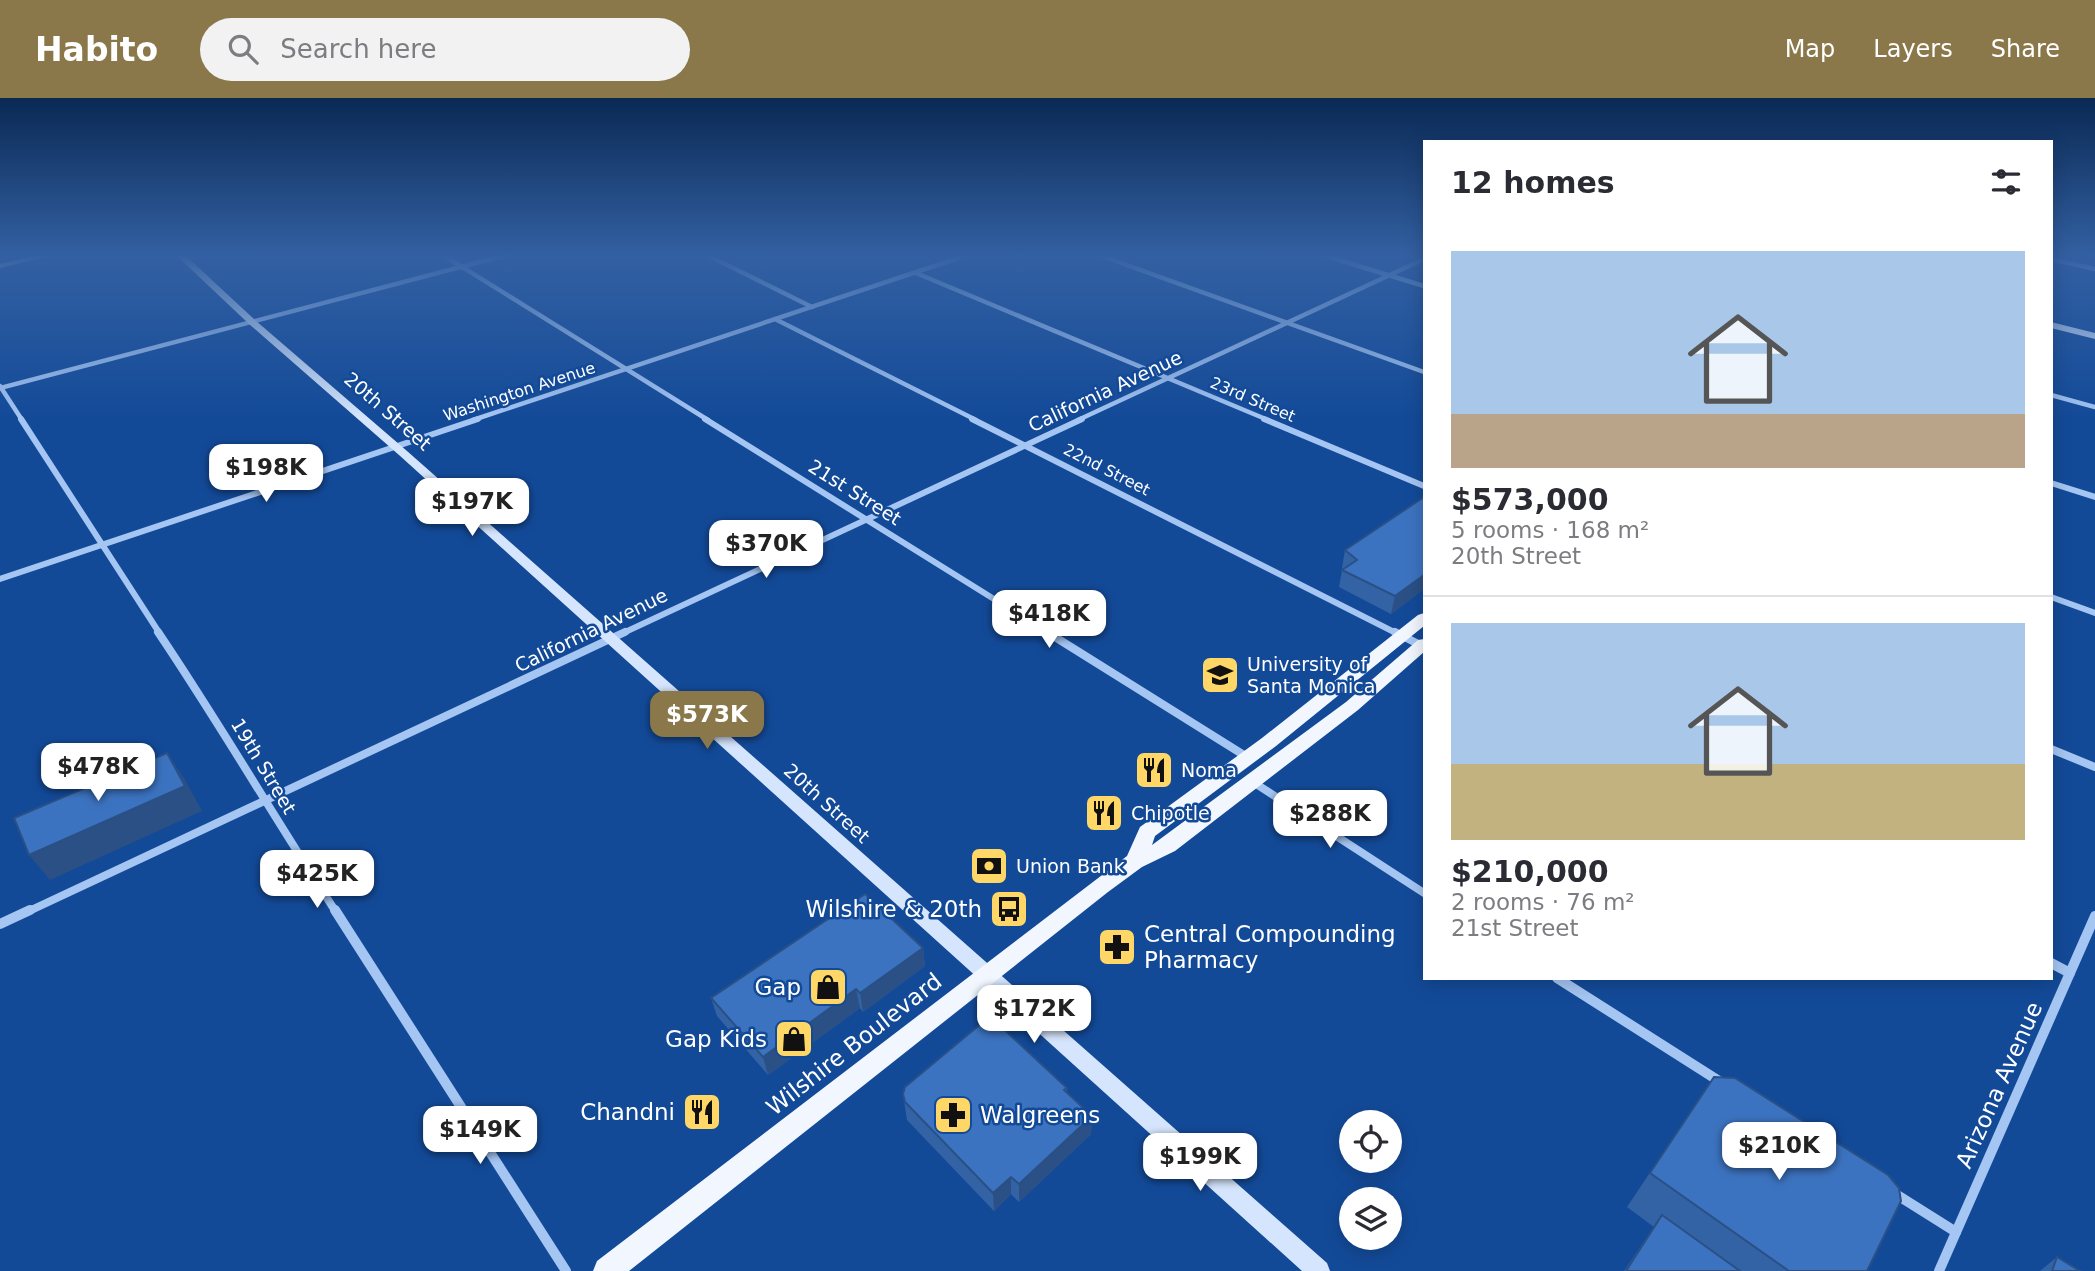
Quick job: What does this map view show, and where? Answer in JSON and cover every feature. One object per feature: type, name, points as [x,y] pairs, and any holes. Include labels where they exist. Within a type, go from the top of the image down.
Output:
[{"type":"main road","name":"Wilshire Boulevard","points":[[1135,861],[1147,832],[1248,757],[1423,619]]},
{"type":"main road","name":"Wilshire Boulevard","points":[[607,1271],[1135,861],[1168,846],[1352,706],[1423,647]]},
{"type":"main road","points":[[1244,787],[1232,783],[1252,768],[1248,757]]},
{"type":"street","name":"20th Street","points":[[239,310],[1319,1271]]},
{"type":"street","points":[[0,387],[299,310]]},
{"type":"street","name":"21st Street","points":[[531,310],[1248,757]]},
{"type":"street","name":"Washington Avenue","points":[[0,579],[804,310]]},
{"type":"street","name":"23rd Street","points":[[1005,310],[1423,486]]},
{"type":"street","points":[[1251,310],[1423,372]]},
{"type":"street","name":"California Avenue","points":[[0,924],[453,715],[608,639],[1316,310]]},
{"type":"street","name":"22nd Street","points":[[775,319],[1423,646]]},
{"type":"street","points":[[2053,326],[2095,336]]},
{"type":"street","name":"19th Street","points":[[0,387],[101,546],[230,740],[264,802],[395,1001],[566,1271]]},
{"type":"street","points":[[2053,396],[2095,407]]},
{"type":"street","points":[[2053,484],[2095,497]]},
{"type":"street","points":[[2053,598],[2095,612]]},
{"type":"street","points":[[2053,750],[2095,767]]},
{"type":"street","points":[[1244,787],[1423,893]]},
{"type":"street","name":"Arizona Avenue","points":[[1939,1271],[2095,916]]},
{"type":"street","points":[[2053,964],[2070,973]]},
{"type":"street","points":[[1560,980],[1734,1091]]},
{"type":"street","points":[[1887,1188],[1956,1232]]},
{"type":"building","points":[[1423,498],[1423,576],[1395,596],[1342,570],[1357,560],[1345,550]]},
{"type":"building","points":[[167,753],[185,786],[29,855],[14,818]]},
{"type":"building","name":"Gap","points":[[865,894],[923,948],[860,993],[856,989],[763,1057],[711,998]]},
{"type":"building","name":"Walgreens","points":[[983,1022],[996,1022],[1067,1088],[1064,1090],[1092,1116],[1019,1184],[1011,1177],[993,1193],[905,1102],[903,1094],[905,1087]]},
{"type":"building","points":[[1714,1077],[1735,1078],[1888,1175],[1899,1188],[1901,1201],[1867,1271],[1789,1271],[1650,1173]]},
{"type":"building","points":[[1662,1215],[1740,1271],[1626,1271]]},
{"type":"building","points":[[2057,1257],[2080,1271],[2052,1271]]},
{"type":"place","name":"University of Santa Monica","points":[[1220,675]]},
{"type":"place","name":"Noma","points":[[1154,770]]},
{"type":"place","name":"Chipotle","points":[[1104,813]]},
{"type":"place","name":"Union Bank","points":[[989,866]]},
{"type":"place","name":"Wilshire & 20th","points":[[1009,909]]},
{"type":"place","name":"Central Compounding Pharmacy","points":[[1117,947]]},
{"type":"place","name":"Gap","points":[[828,987]]},
{"type":"place","name":"Gap Kids","points":[[794,1039]]},
{"type":"place","name":"Chandni","points":[[702,1112]]},
{"type":"place","name":"Walgreens","points":[[953,1115]]}]
